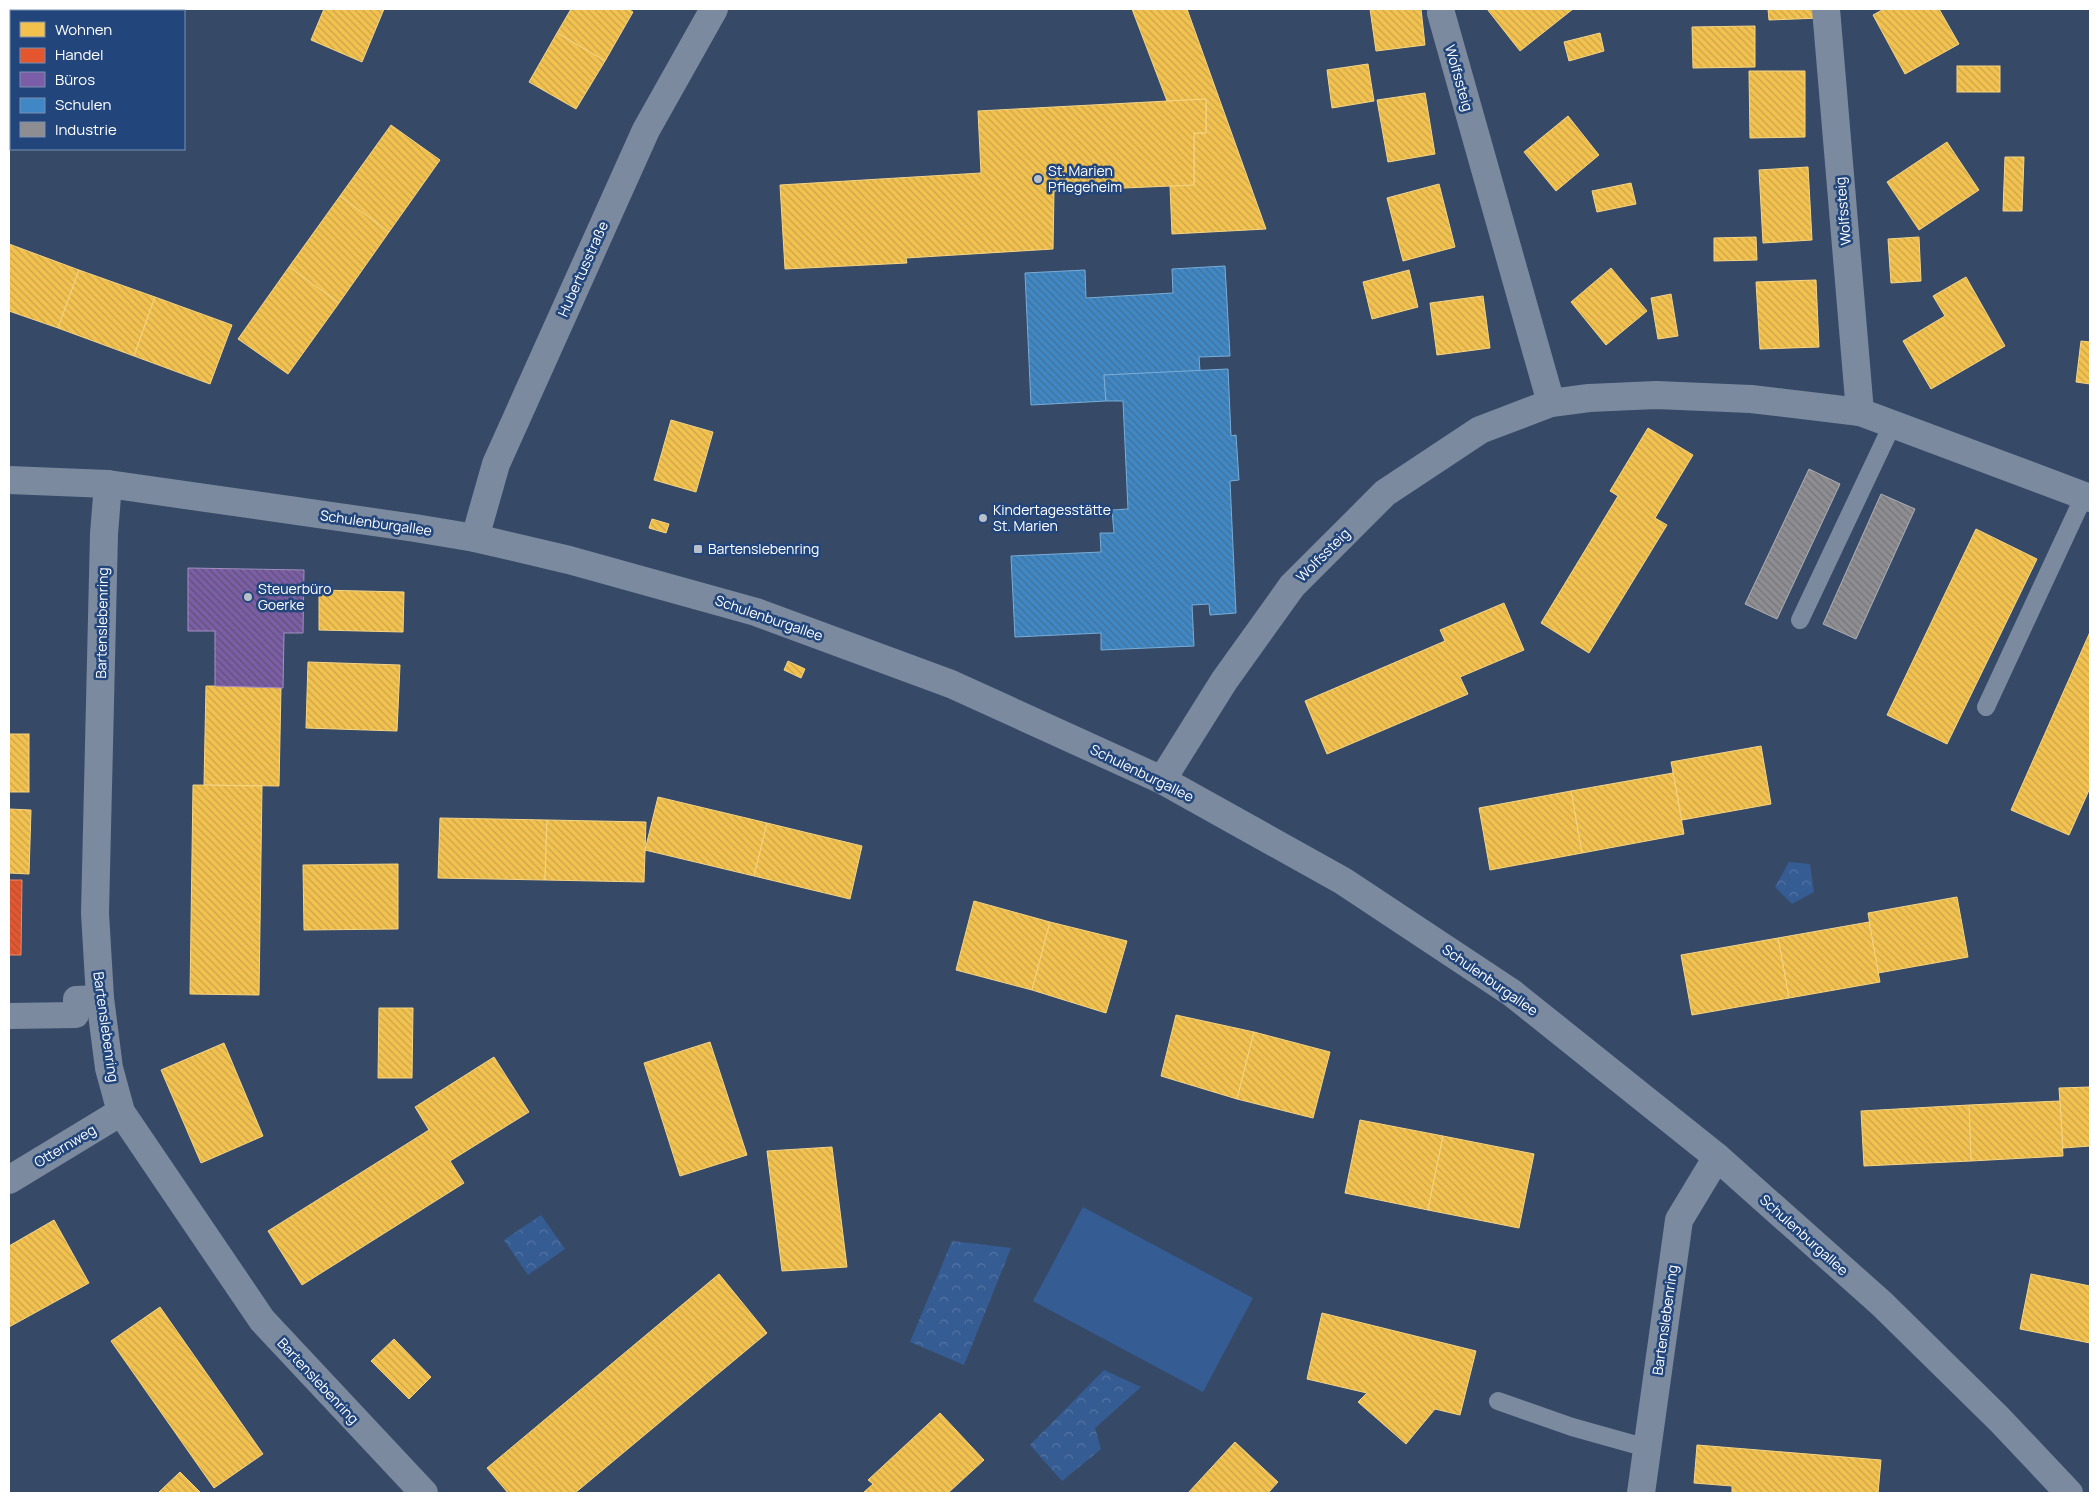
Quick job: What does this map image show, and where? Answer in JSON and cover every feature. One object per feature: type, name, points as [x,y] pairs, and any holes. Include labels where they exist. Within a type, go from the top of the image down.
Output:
[{"type":"street","name":"Hubertusstraße","points":[[475,538],[496,464],[579,278],[646,130],[714,9]]},
{"type":"street","name":"Wolfssteig","points":[[1826,9],[1860,412]]},
{"type":"street","name":"Wolfssteig","points":[[1441,13],[1551,403]]},
{"type":"street","name":"Wolfssteig","points":[[1162,780],[1224,681],[1292,586],[1385,493],[1480,430],[1551,403],[1589,398],[1656,395],[1751,399],[1860,412],[2087,497]]},
{"type":"street","name":"Schulenburgallee","points":[[9,480],[108,484],[475,538],[569,560],[756,612],[951,684],[1162,780],[1342,881],[1512,993],[1717,1157],[1882,1304],[1999,1419],[2069,1493]]},
{"type":"street","name":"Bartenslebenring","points":[[108,484],[104,534],[95,913],[100,998],[109,1068],[121,1112],[262,1320],[424,1493]]},
{"type":"street","points":[[9,1016],[76,1015],[76,999],[100,998]]},
{"type":"street","name":"Otternweg","points":[[9,1180],[121,1112]]},
{"type":"street","name":"Bartenslebenring","points":[[1641,1493],[1679,1220],[1717,1157]]},
{"type":"lane","points":[[1800,620],[1893,423]]},
{"type":"lane","points":[[1986,707],[2087,497]]},
{"type":"lane","points":[[1498,1402],[1572,1427],[1647,1448]]},
{"type":"green space","points":[[1789,862],[1810,864],[1814,892],[1792,904],[1775,887]]},
{"type":"green space","points":[[1083,1207],[1253,1298],[1203,1392],[1033,1301]]},
{"type":"green space","points":[[541,1215],[565,1249],[528,1275],[504,1240]]},
{"type":"green space","points":[[952,1241],[1011,1248],[964,1365],[910,1342]]},
{"type":"green space","points":[[1104,1370],[1141,1387],[1095,1428],[1101,1449],[1062,1481],[1030,1445]]},
{"type":"building: Wohnen","points":[[111,9],[158,9],[158,10]]},
{"type":"building: Wohnen","points":[[324,9],[384,9],[362,62],[311,40]]},
{"type":"building: Wohnen","points":[[571,9],[628,9],[633,12],[605,61],[557,33]]},
{"type":"building: Wohnen","points":[[1132,9],[1187,9],[1266,229],[1172,234],[1170,186],[1194,185],[1194,133],[1206,133],[1206,99],[1167,101]]},
{"type":"building: Wohnen","points":[[1370,9],[1421,9],[1425,45],[1376,51]]},
{"type":"building: Wohnen","points":[[1487,9],[1573,9],[1520,51]]},
{"type":"building: Wohnen","points":[[1768,9],[1820,9],[1821,18],[1769,20]]},
{"type":"building: Wohnen","points":[[1884,9],[1939,9],[1959,44],[1905,74],[1873,15]]},
{"type":"building: Wohnen","points":[[1755,26],[1755,67],[1693,68],[1692,27]]},
{"type":"building: Wohnen","points":[[557,33],[605,61],[576,109],[529,82]]},
{"type":"building: Wohnen","points":[[1600,33],[1604,51],[1569,61],[1564,42]]},
{"type":"building: Wohnen","points":[[1368,64],[1374,101],[1332,108],[1327,70]]},
{"type":"building: Wohnen","points":[[1957,66],[2000,66],[2000,92],[1957,92]]},
{"type":"building: Wohnen","points":[[1749,71],[1805,71],[1805,137],[1750,138]]},
{"type":"building: Wohnen","points":[[1425,93],[1435,154],[1388,162],[1377,100]]},
{"type":"building: Wohnen","name":"St. Marien Pflegeheim","points":[[1206,99],[1206,133],[1194,133],[1194,185],[1054,191],[1053,249],[906,258],[907,263],[785,269],[780,185],[981,173],[978,111]]},
{"type":"building: Wohnen","points":[[1568,116],[1599,155],[1556,191],[1524,152]]},
{"type":"building: Wohnen","points":[[391,125],[440,160],[389,232],[340,196]]},
{"type":"building: Wohnen","points":[[1947,142],[1979,190],[1919,230],[1887,182]]},
{"type":"building: Wohnen","points":[[2005,157],[2024,157],[2022,211],[2003,211]]},
{"type":"building: Wohnen","points":[[1808,167],[1812,240],[1763,243],[1759,170]]},
{"type":"building: Wohnen","points":[[1631,183],[1636,204],[1597,212],[1592,191]]},
{"type":"building: Wohnen","points":[[1439,184],[1455,247],[1403,261],[1387,198]]},
{"type":"building: Wohnen","points":[[340,196],[389,232],[339,303],[289,267]]},
{"type":"building: Wohnen","points":[[1756,237],[1757,260],[1714,261],[1714,238]]},
{"type":"building: Wohnen","points":[[1919,237],[1921,281],[1891,283],[1888,239]]},
{"type":"building: Wohnen","points":[[9,244],[79,270],[58,328],[9,311]]},
{"type":"building: Wohnen","points":[[289,267],[339,303],[288,374],[238,339]]},
{"type":"building: Wohnen","points":[[1611,268],[1647,311],[1606,345],[1571,302]]},
{"type":"building: Wohnen","points":[[79,270],[155,297],[134,356],[58,328]]},
{"type":"building: Wohnen","points":[[1409,270],[1418,307],[1372,319],[1363,282]]},
{"type":"building: Wohnen","points":[[1966,277],[2005,346],[1931,389],[1903,341],[1945,316],[1933,296]]},
{"type":"building: Wohnen","points":[[1816,280],[1819,347],[1760,349],[1756,282]]},
{"type":"building: Wohnen","points":[[1671,294],[1678,336],[1658,339],[1651,298]]},
{"type":"building: Wohnen","points":[[1483,296],[1490,348],[1437,355],[1430,303]]},
{"type":"building: Wohnen","points":[[155,297],[232,325],[210,384],[134,356]]},
{"type":"building: Wohnen","points":[[2081,341],[2090,342],[2090,384],[2076,382]]},
{"type":"building: Wohnen","points":[[671,420],[713,432],[696,492],[654,480]]},
{"type":"building: Wohnen","points":[[1648,428],[1693,455],[1655,518],[1667,525],[1589,653],[1541,623],[1618,496],[1610,491]]},
{"type":"building: Wohnen","points":[[652,519],[669,524],[666,533],[649,528]]},
{"type":"building: Wohnen","points":[[1976,529],[2037,559],[1947,744],[1887,715]]},
{"type":"building: Wohnen","points":[[319,590],[404,592],[403,632],[319,630]]},
{"type":"building: Wohnen","points":[[1504,603],[1524,650],[1460,677],[1468,694],[1327,754],[1305,701],[1445,641],[1440,630]]},
{"type":"building: Wohnen","points":[[2090,632],[2090,788],[2069,835],[2011,810]]},
{"type":"building: Wohnen","points":[[788,661],[805,669],[801,678],[784,670]]},
{"type":"building: Wohnen","points":[[308,662],[400,665],[397,731],[306,728]]},
{"type":"building: Wohnen","points":[[206,686],[281,687],[279,786],[204,785]]},
{"type":"building: Wohnen","points":[[9,734],[29,734],[29,792],[9,792]]},
{"type":"building: Wohnen","points":[[1761,746],[1771,804],[1682,820],[1671,762]]},
{"type":"building: Wohnen","points":[[1673,773],[1684,834],[1582,853],[1571,791]]},
{"type":"building: Wohnen","points":[[193,785],[262,786],[259,995],[190,994]]},
{"type":"building: Wohnen","points":[[1571,791],[1582,853],[1490,870],[1479,808]]},
{"type":"building: Wohnen","points":[[658,797],[767,823],[754,876],[645,850]]},
{"type":"building: Wohnen","points":[[9,809],[31,810],[29,874],[9,873]]},
{"type":"building: Wohnen","points":[[440,818],[547,820],[545,880],[438,878]]},
{"type":"building: Wohnen","points":[[547,820],[646,822],[644,882],[545,880]]},
{"type":"building: Wohnen","points":[[767,823],[862,846],[850,899],[754,876]]},
{"type":"building: Wohnen","points":[[398,864],[398,929],[304,930],[303,865]]},
{"type":"building: Wohnen","points":[[1957,897],[1968,957],[1878,973],[1868,913]]},
{"type":"building: Wohnen","points":[[974,901],[1050,922],[1032,990],[956,970]]},
{"type":"building: Wohnen","points":[[1050,922],[1127,941],[1106,1013],[1032,990]]},
{"type":"building: Wohnen","points":[[1869,922],[1880,982],[1789,998],[1778,938]]},
{"type":"building: Wohnen","points":[[1778,938],[1789,998],[1692,1015],[1681,955]]},
{"type":"building: Wohnen","points":[[379,1008],[413,1008],[412,1078],[378,1078]]},
{"type":"building: Wohnen","points":[[1176,1015],[1254,1032],[1237,1099],[1161,1076]]},
{"type":"building: Wohnen","points":[[1254,1032],[1330,1052],[1313,1118],[1237,1099]]},
{"type":"building: Wohnen","points":[[710,1042],[747,1155],[680,1176],[644,1063]]},
{"type":"building: Wohnen","points":[[224,1043],[263,1136],[201,1163],[161,1070]]},
{"type":"building: Wohnen","points":[[494,1057],[529,1112],[450,1161],[464,1183],[302,1285],[268,1231],[429,1130],[415,1107]]},
{"type":"building: Wohnen","points":[[2090,1087],[2090,1146],[2063,1148],[2059,1088]]},
{"type":"building: Wohnen","points":[[2060,1101],[2063,1156],[1971,1161],[1969,1105]]},
{"type":"building: Wohnen","points":[[1969,1105],[1971,1161],[1864,1166],[1861,1111]]},
{"type":"building: Wohnen","points":[[1360,1120],[1443,1136],[1428,1210],[1345,1193]]},
{"type":"building: Wohnen","points":[[1443,1136],[1534,1154],[1519,1228],[1428,1210]]},
{"type":"building: Wohnen","points":[[832,1147],[847,1267],[782,1271],[767,1151]]},
{"type":"building: Wohnen","points":[[54,1220],[89,1283],[9,1327],[9,1246]]},
{"type":"building: Wohnen","points":[[719,1274],[767,1333],[575,1493],[508,1493],[487,1468]]},
{"type":"building: Wohnen","points":[[2031,1274],[2090,1286],[2090,1343],[2020,1329]]},
{"type":"building: Wohnen","points":[[160,1307],[263,1454],[214,1488],[111,1341]]},
{"type":"building: Wohnen","points":[[1322,1313],[1476,1351],[1460,1415],[1435,1409],[1406,1444],[1358,1402],[1367,1393],[1307,1379]]},
{"type":"building: Wohnen","points":[[394,1339],[431,1377],[409,1399],[371,1361]]},
{"type":"building: Wohnen","points":[[940,1413],[984,1460],[948,1493],[863,1493],[873,1484],[868,1480]]},
{"type":"building: Wohnen","points":[[1235,1442],[1278,1482],[1268,1493],[1188,1493]]},
{"type":"building: Wohnen","points":[[1697,1445],[1881,1460],[1878,1493],[1732,1493],[1732,1486],[1694,1483]]},
{"type":"building: Wohnen","points":[[180,1472],[201,1493],[158,1493]]},
{"type":"building: Handel","points":[[9,880],[22,880],[21,955],[9,955]]},
{"type":"building: Büros","points":[[188,568],[304,570],[303,633],[284,633],[283,688],[215,686],[215,631],[188,631]]},
{"type":"building: Schulen","points":[[1225,266],[1230,356],[1199,357],[1200,371],[1104,375],[1106,401],[1031,405],[1025,273],[1085,270],[1086,298],[1173,293],[1172,269]]},
{"type":"building: Schulen","points":[[1228,369],[1231,436],[1236,435],[1239,480],[1230,481],[1236,613],[1210,615],[1209,604],[1192,605],[1194,646],[1101,650],[1101,633],[1015,637],[1011,556],[1101,552],[1100,533],[1114,533],[1112,510],[1128,509],[1123,401],[1106,401],[1104,375]]},
{"type":"building: Industrie","points":[[1809,469],[1840,484],[1777,619],[1745,604]]},
{"type":"building: Industrie","points":[[1881,494],[1915,509],[1856,639],[1823,624]]},
{"type":"place","name":"St. Marien Pflegeheim","points":[[1038,179]]},
{"type":"place","name":"Kindertagesstätte St. Marien","points":[[983,518]]},
{"type":"place","name":"Bartenslebenring","points":[[698,549]]},
{"type":"place","name":"Steuerbüro Goerke","points":[[248,597]]}]
